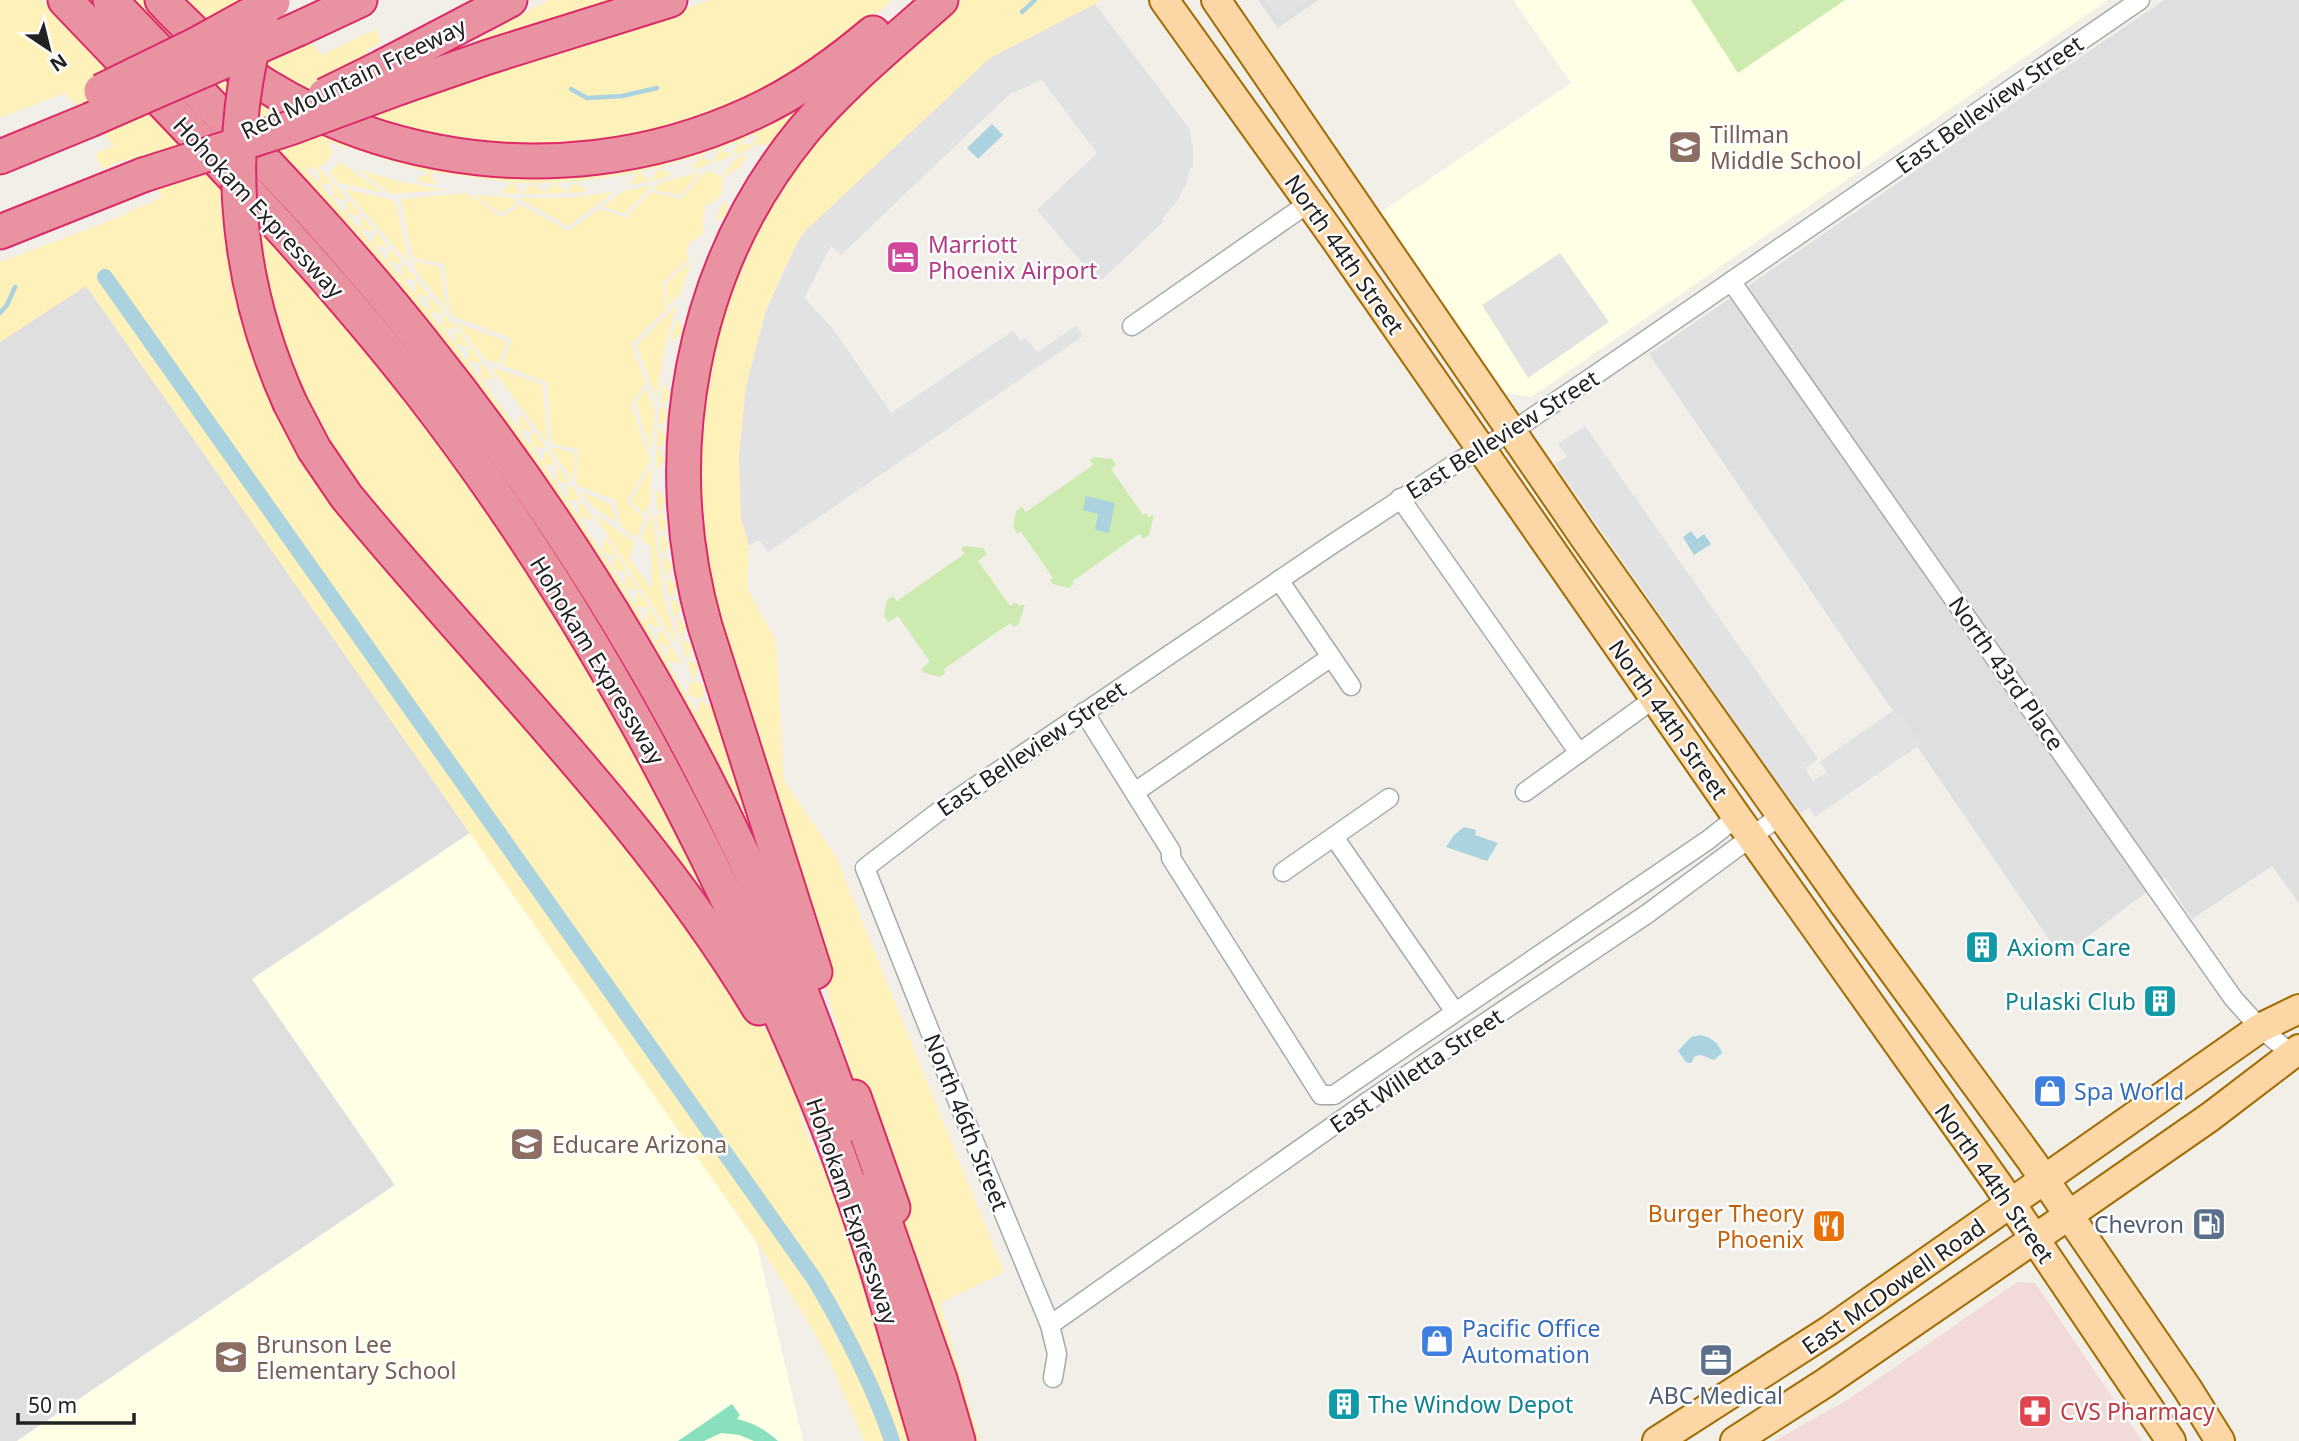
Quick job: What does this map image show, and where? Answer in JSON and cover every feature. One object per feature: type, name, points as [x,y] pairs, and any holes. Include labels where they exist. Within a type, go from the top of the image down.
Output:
[{"type":"highway","name":"Hohokam Expressway","points":[[65,0],[275,220],[349,305],[454,436],[550,577],[637,720],[739,923],[828,1127],[848,1182],[926,1441]]},
{"type":"highway","name":"Hohokam Expressway","points":[[110,0],[277,173],[407,322],[526,482],[619,624],[715,797],[768,909],[848,1117],[940,1379],[958,1441]]},
{"type":"highway","points":[[162,0],[183,22],[238,67],[309,110],[360,132],[416,149],[470,158],[530,162],[589,160],[644,150],[698,135],[741,118],[814,78],[912,0]]},
{"type":"highway","points":[[0,137],[19,127],[82,112],[298,29],[360,0]]},
{"type":"highway","name":"Red Mountain Freeway","points":[[393,76],[510,0]]},
{"type":"highway","points":[[0,232],[143,175],[290,128],[393,76],[488,57],[670,0]]},
{"type":"highway","points":[[940,1379],[915,1273],[851,1088],[698,604],[685,534],[682,469],[686,409],[699,339],[716,285],[749,213],[774,171],[818,115],[858,74],[941,0]]},
{"type":"highway","points":[[271,1],[245,83],[239,137],[239,195],[244,247],[254,300],[270,355],[290,403],[314,449],[346,496],[600,787],[716,942],[754,1000],[780,1047],[881,1290]]},
{"type":"highway","points":[[0,157],[271,1]]},
{"type":"main road","name":"North 44th Street","points":[[1164,0],[1310,202],[2011,1204],[2171,1441]]},
{"type":"main road","name":"North 44th Street","points":[[1216,0],[1511,432],[1781,815],[2045,1180],[2187,1388],[2220,1441]]},
{"type":"main road","points":[[1318,151],[1317,171],[1310,202],[1340,211],[1432,316]]},
{"type":"main road","name":"East McDowell Road","points":[[1657,1441],[1791,1357],[2260,1028],[2299,1009]]},
{"type":"main road","name":"East McDowell Road","points":[[1735,1441],[1825,1383],[2069,1215],[2210,1117],[2296,1052]]},
{"type":"street","name":"East Belleview Street","points":[[866,868],[913,829],[1084,712],[1400,498],[1511,432],[2140,0]]},
{"type":"street","points":[[1132,326],[1310,202]]},
{"type":"street","name":"North 43rd Place","points":[[1731,281],[2233,999],[2260,1028],[2296,1052]]},
{"type":"street","points":[[1400,498],[1579,753]]},
{"type":"street","points":[[1279,580],[1351,686]]},
{"type":"street","points":[[1135,792],[1331,657]]},
{"type":"street","points":[[1525,792],[1655,698]]},
{"type":"street","points":[[1084,712],[1171,851],[1171,858],[1321,1095],[1334,1094],[1711,838],[1745,827]]},
{"type":"street","points":[[1283,872],[1389,798]]},
{"type":"street","name":"East Willetta Street","points":[[1050,1325],[1364,1104],[1647,914],[1745,827],[1781,815]]},
{"type":"street","points":[[1334,837],[1455,1012]]},
{"type":"street","name":"North 46th Street","points":[[866,868],[955,1095],[1050,1325],[1057,1354],[1053,1378]]},
{"type":"shaded area","points":[[1258,0],[1318,0],[1278,28]]},
{"type":"shaded area","points":[[1265,0],[1310,0],[1279,21]]},
{"type":"shaded area","name":"Tillman Middle School","points":[[1513,0],[2108,0],[1531,397],[1506,393],[1381,212],[1571,83]]},
{"type":"shaded area","points":[[2164,0],[2299,0],[2299,903],[2272,866],[2192,919],[2165,878],[2061,957],[1649,354]]},
{"type":"shaded area","points":[[1095,4],[1189,128],[1193,167],[1190,168],[1187,182],[1178,200],[1162,219],[1164,221],[1102,280],[1077,257],[1037,210],[1097,153],[1042,80],[1013,91],[841,255],[831,246],[804,298],[834,330],[891,413],[1013,331],[1021,342],[1025,338],[1038,352],[1076,326],[1083,336],[768,552],[759,540],[749,546],[741,517],[739,455],[746,386],[766,311],[797,243],[805,231],[990,58]]},
{"type":"shaded area","points":[[1560,253],[1609,322],[1528,378],[1482,305]]},
{"type":"shaded area","points":[[86,285],[470,833],[252,979],[395,1185],[17,1441],[0,1441],[0,342]]},
{"type":"shaded area","points":[[1585,426],[1818,759],[1805,768],[1813,781],[1827,772],[1820,762],[1896,708],[1921,744],[1815,817],[1809,808],[1799,814],[1555,464],[1567,456],[1558,444]]},
{"type":"shaded area","name":"Educare Arizona","points":[[470,833],[756,1241],[803,1441],[17,1441],[395,1185],[252,979]]},
{"type":"shaded area","points":[[2017,1282],[2035,1283],[2142,1441],[1774,1441],[1849,1399]]},
{"type":"green space","points":[[1691,0],[1845,0],[1738,73]]},
{"type":"green space","points":[[1094,457],[1112,459],[1116,465],[1111,469],[1143,515],[1154,515],[1149,535],[1143,539],[1139,534],[1073,581],[1074,584],[1069,588],[1052,584],[1050,580],[1053,578],[1021,532],[1017,533],[1013,527],[1016,511],[1022,507],[1026,512],[1093,465],[1090,460]]},
{"type":"green space","points":[[961,548],[983,548],[987,554],[978,561],[1010,606],[1016,602],[1019,606],[1025,604],[1019,624],[1014,627],[1010,623],[944,669],[945,673],[940,677],[924,673],[921,669],[930,662],[898,616],[888,622],[884,616],[887,600],[893,596],[897,601],[964,554]]},
{"type":"green space","points":[[732,1404],[740,1415],[737,1419],[759,1427],[778,1441],[754,1441],[739,1435],[721,1433],[704,1441],[678,1441]]},
{"type":"sand","points":[[0,0],[42,0],[170,131],[305,276],[418,409],[511,544],[607,697],[711,894],[698,898],[279,407],[577,776],[727,969],[770,1037],[798,1101],[804,1127],[818,1161],[823,1162],[864,1283],[911,1441],[864,1441],[829,1359],[756,1241],[86,286],[0,342],[0,262],[99,225],[163,197],[128,158],[103,169],[95,154],[114,145],[64,93],[0,118]]},
{"type":"sand","points":[[134,0],[146,0],[159,16],[228,82],[293,118],[468,172],[800,103],[807,111],[759,175],[673,479],[755,816],[745,820],[655,652],[602,564],[539,471],[379,260]],"holes":[[[756,134],[753,143],[755,147],[761,144],[774,145],[730,214],[724,202],[716,218],[719,220],[726,215],[729,217],[704,273],[685,332],[682,331],[680,323],[676,322],[671,339],[675,340],[681,334],[684,335],[673,394],[669,394],[669,390],[662,385],[660,403],[663,404],[668,397],[672,397],[670,415],[667,415],[664,407],[660,407],[658,425],[670,419],[669,436],[665,436],[662,429],[658,428],[656,446],[660,447],[668,440],[667,458],[656,450],[655,468],[659,468],[664,461],[667,462],[668,499],[656,492],[657,510],[661,510],[664,502],[668,502],[669,520],[665,520],[661,513],[657,514],[659,532],[669,524],[671,542],[667,542],[663,535],[659,536],[661,554],[671,546],[673,563],[662,557],[665,575],[668,575],[674,566],[677,583],[669,578],[665,579],[669,596],[673,596],[675,588],[678,587],[682,604],[670,600],[674,617],[678,616],[677,613],[682,608],[687,624],[684,625],[679,619],[675,620],[680,637],[688,627],[694,644],[681,641],[686,658],[690,657],[691,649],[695,648],[700,665],[696,666],[695,662],[687,661],[692,679],[701,668],[706,685],[703,686],[697,681],[689,684],[687,694],[697,699],[703,697],[704,690],[707,689],[713,705],[699,702],[696,712],[667,661],[675,661],[677,664],[681,662],[671,646],[666,658],[658,644],[661,642],[667,647],[671,644],[662,629],[657,636],[659,639],[655,641],[647,625],[656,628],[660,626],[651,610],[647,612],[647,620],[644,622],[636,607],[639,605],[645,610],[649,607],[640,592],[636,594],[637,602],[634,604],[625,589],[638,589],[628,574],[623,586],[613,571],[627,571],[617,556],[612,568],[602,554],[616,554],[606,538],[600,551],[579,518],[593,518],[582,503],[579,505],[578,515],[567,500],[581,500],[571,485],[567,487],[568,495],[565,497],[555,483],[569,482],[559,467],[556,470],[557,478],[553,480],[544,465],[557,465],[546,450],[543,452],[545,455],[542,462],[532,448],[545,447],[535,432],[531,435],[532,443],[529,445],[519,431],[532,430],[522,415],[518,418],[520,426],[517,428],[481,379],[494,378],[483,364],[480,366],[479,377],[468,363],[471,360],[474,363],[482,362],[471,347],[466,360],[456,346],[469,345],[458,330],[454,343],[443,329],[456,328],[445,314],[440,326],[430,313],[432,311],[440,314],[443,311],[431,297],[428,300],[430,308],[427,310],[416,296],[429,295],[418,281],[415,283],[414,293],[403,280],[405,278],[413,281],[416,278],[404,264],[401,267],[401,277],[389,263],[392,261],[399,265],[402,262],[391,248],[386,261],[375,247],[388,246],[376,232],[373,235],[373,245],[361,231],[374,230],[363,216],[359,229],[347,215],[361,214],[349,200],[345,213],[333,200],[336,197],[344,200],[346,198],[335,184],[332,187],[334,195],[331,197],[320,184],[333,183],[321,169],[318,172],[320,180],[317,182],[306,170],[309,167],[316,170],[330,158],[333,151],[328,145],[329,142],[427,172],[426,175],[418,177],[418,181],[435,185],[433,177],[430,176],[431,172],[510,182],[510,186],[503,189],[502,193],[520,194],[521,190],[517,190],[514,183],[531,183],[531,186],[524,190],[524,194],[542,194],[542,190],[535,186],[535,183],[553,182],[546,194],[564,193],[564,189],[556,186],[556,182],[575,181],[574,185],[570,185],[571,189],[567,189],[568,193],[586,192],[585,188],[577,185],[578,181],[636,173],[637,176],[631,181],[632,185],[649,181],[640,172],[658,167],[658,172],[652,177],[653,181],[670,176],[669,172],[661,170],[660,167],[698,156],[699,160],[693,166],[695,169],[711,164],[710,160],[702,159],[701,155],[718,149],[719,153],[713,159],[715,163],[731,156],[721,148],[737,142],[738,145],[733,151],[735,155],[752,148],[750,144],[742,144],[741,141]]]},
{"type":"sand","points":[[184,0],[272,0],[322,55],[376,29],[381,43],[366,50],[410,96],[710,0],[892,0],[834,49],[758,97],[665,134],[545,150],[446,139],[363,120],[282,82]]},
{"type":"sand","points":[[548,0],[636,0],[474,48],[480,38]]},
{"type":"sand","points":[[962,0],[1100,0],[784,268],[766,311],[746,386],[749,546],[747,588],[776,641],[784,781],[836,857],[1004,1272],[940,1303],[980,1441],[971,1441],[924,1285],[853,1078],[708,597],[694,423],[732,273],[771,198],[824,130],[872,81]]},
{"type":"sand","points":[[748,153],[740,167],[723,177],[721,196],[704,207],[703,233],[687,245],[688,260],[662,283],[666,309],[631,344],[646,383],[631,404],[650,461],[627,501],[644,519],[637,538],[621,527],[615,500],[576,485],[578,449],[552,444],[547,382],[502,365],[512,339],[451,315],[444,264],[413,258],[401,199],[466,193],[501,217],[521,205],[568,231],[600,209],[625,218],[651,192],[681,199],[706,171],[722,176],[734,160]]},
{"type":"sand","points":[[339,162],[385,193],[339,183],[330,173]]},
{"type":"sand","points":[[359,170],[401,182],[445,190],[391,194]]},
{"type":"sand","points":[[701,172],[680,195],[654,190],[659,183]]},
{"type":"sand","points":[[652,185],[624,214],[602,206],[624,191]]},
{"type":"sand","points":[[344,189],[395,201],[409,263]]},
{"type":"sand","points":[[614,192],[568,226],[518,198],[566,198]]},
{"type":"sand","points":[[473,195],[509,197],[518,203],[500,213]]},
{"type":"sand","points":[[413,261],[440,267],[447,310],[416,271]]},
{"type":"sand","points":[[692,261],[680,294],[668,306],[665,284]]},
{"type":"sand","points":[[677,304],[665,347],[656,399],[637,345]]},
{"type":"sand","points":[[455,322],[507,342],[498,364],[485,359]]},
{"type":"sand","points":[[491,367],[542,384],[548,444]]},
{"type":"sand","points":[[646,388],[655,409],[651,453],[636,403]]},
{"type":"sand","points":[[552,447],[575,453],[573,481],[552,451]]},
{"type":"sand","points":[[651,466],[651,499],[645,515],[631,501]]},
{"type":"sand","points":[[580,491],[611,504],[616,523],[591,505]]},
{"type":"sand","points":[[652,511],[664,599],[678,647],[594,514],[635,542],[629,558],[652,590],[651,547],[641,539]]},
{"type":"water","points":[[992,124],[1003,135],[978,159],[967,148]]},
{"type":"water","points":[[1086,496],[1115,503],[1109,533],[1095,530],[1098,514],[1083,510]]},
{"type":"water","points":[[1691,531],[1697,539],[1704,534],[1711,544],[1694,555],[1683,537]]},
{"type":"water","points":[[1464,827],[1476,830],[1475,835],[1498,843],[1487,861],[1446,847]]},
{"type":"water","points":[[1700,1035],[1714,1041],[1722,1053],[1714,1060],[1701,1055],[1695,1056],[1691,1063],[1687,1063],[1678,1051],[1691,1037]]},
{"type":"waterway","points":[[1022,12],[1035,0]]},
{"type":"waterway","points":[[571,89],[587,98],[622,96],[657,88]]},
{"type":"waterway","points":[[105,277],[815,1280],[858,1358],[892,1441]]},
{"type":"waterway","points":[[0,313],[15,287]]},
{"type":"place","name":"Tillman Middle School","points":[[1685,147]]},
{"type":"place","name":"Marriott Phoenix Airport","points":[[903,257]]},
{"type":"place","name":"Axiom Care","points":[[1982,947]]},
{"type":"place","name":"Pulaski Club","points":[[2160,1001]]},
{"type":"place","name":"Spa World","points":[[2050,1091]]},
{"type":"place","name":"Educare Arizona","points":[[527,1144]]},
{"type":"place","name":"Chevron","points":[[2209,1224]]},
{"type":"place","name":"Burger Theory Phoenix","points":[[1829,1226]]},
{"type":"place","name":"Pacific Office Automation","points":[[1437,1341]]},
{"type":"place","name":"Brunson Lee Elementary School","points":[[231,1357]]},
{"type":"place","name":"ABC Medical","points":[[1716,1360]]},
{"type":"place","name":"The Window Depot","points":[[1344,1404]]},
{"type":"place","name":"CVS Pharmacy","points":[[2035,1411]]}]
